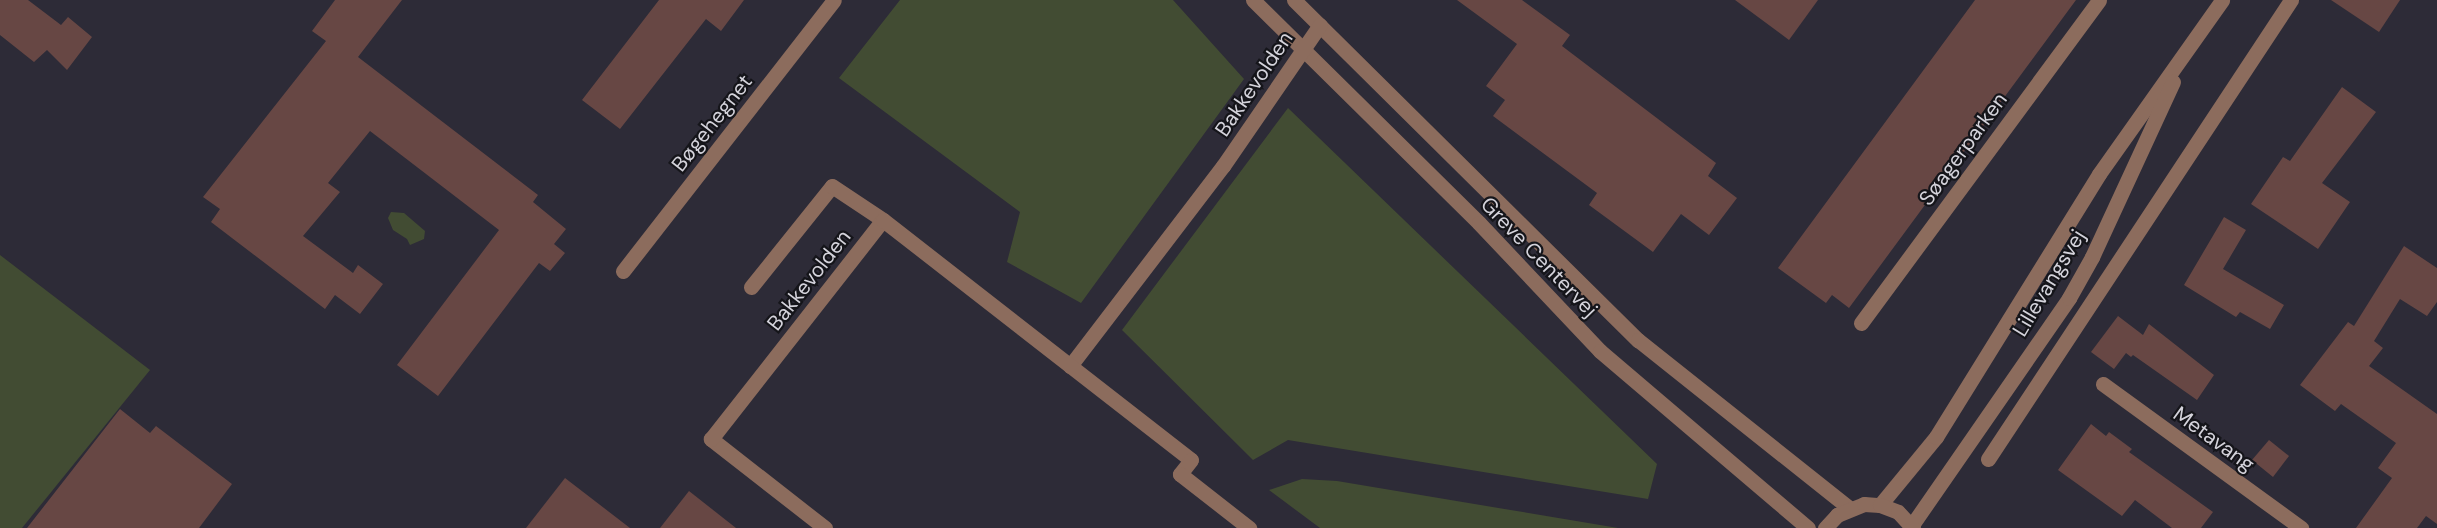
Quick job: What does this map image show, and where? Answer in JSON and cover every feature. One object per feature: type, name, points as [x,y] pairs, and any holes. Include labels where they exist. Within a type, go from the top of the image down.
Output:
[{"type":"street","name":"Bøgehegnet","points":[[623,271],[834,0]]},
{"type":"street","name":"Greve Centervej","points":[[1253,0],[1302,51],[1479,223],[1600,351],[1808,528]]},
{"type":"street","name":"Greve Centervej","points":[[1294,0],[1638,340],[1849,508]]},
{"type":"street","name":"Søagerparken","points":[[1861,322],[2099,0]]},
{"type":"street","name":"Lillevangsvej","points":[[1880,505],[1936,437],[2099,174],[2222,0]]},
{"type":"street","points":[[1988,459],[2291,0]]},
{"type":"street","name":"Bakkevolden","points":[[1070,366],[1223,166],[1320,26]]},
{"type":"street","name":"Lillevangsvej","points":[[1912,526],[2070,298],[2092,257],[2192,44]]},
{"type":"street","points":[[752,287],[832,186],[883,220],[1191,460],[1180,474],[1249,528]]},
{"type":"street","name":"Bakkevolden","points":[[825,528],[711,439],[883,220]]},
{"type":"street","name":"Metavang","points":[[2103,384],[2301,528]]},
{"type":"street","points":[[1825,528],[1837,515],[1849,508],[1864,504],[1880,505],[1898,512],[1912,526]]},
{"type":"green space","points":[[900,0],[1173,0],[1244,79],[1081,303],[1007,262],[1020,212],[839,78]]},
{"type":"green space","points":[[1288,108],[1657,464],[1648,499],[1288,440],[1253,460],[1122,330]]},
{"type":"green space","points":[[391,212],[404,213],[425,231],[424,239],[410,245],[407,239],[393,230],[388,218]]},
{"type":"green space","points":[[0,255],[150,370],[22,528],[0,528]]},
{"type":"green space","points":[[1302,479],[1337,481],[1618,528],[1320,528],[1269,490]]},
{"type":"building","points":[[0,0],[28,0],[61,25],[68,17],[92,37],[67,70],[47,50],[34,62],[0,35]]},
{"type":"building","points":[[335,0],[402,0],[358,57],[538,195],[533,202],[566,229],[554,244],[565,253],[550,271],[539,263],[438,396],[397,365],[499,230],[370,131],[328,183],[340,192],[303,236],[353,273],[358,265],[383,284],[360,314],[335,295],[325,309],[211,222],[220,209],[203,197],[326,41],[312,31]]},
{"type":"building","points":[[659,0],[744,0],[721,31],[706,19],[620,129],[582,100]]},
{"type":"building","points":[[1457,0],[1522,0],[1570,35],[1562,46],[1716,163],[1708,176],[1737,198],[1709,235],[1681,214],[1653,252],[1589,205],[1597,193],[1493,116],[1505,100],[1486,86],[1517,44]]},
{"type":"building","points":[[1735,0],[1818,0],[1789,40]]},
{"type":"building","points":[[1975,0],[2076,0],[1849,308],[1832,295],[1826,303],[1778,268]]},
{"type":"building","points":[[2331,0],[2400,0],[2379,32]]},
{"type":"building","points":[[2342,87],[2376,112],[2322,183],[2350,202],[2318,249],[2251,204],[2283,157],[2290,161]]},
{"type":"building","points":[[2224,217],[2246,230],[2223,269],[2284,305],[2270,329],[2240,312],[2236,317],[2184,285]]},
{"type":"building","points":[[2404,246],[2437,268],[2437,302],[2427,316],[2400,299],[2374,341],[2383,348],[2369,366],[2437,414],[2437,524],[2426,516],[2417,528],[2356,528],[2392,478],[2378,468],[2396,443],[2341,404],[2335,411],[2300,385],[2348,322],[2354,326]]},
{"type":"building","points":[[2118,316],[2143,335],[2149,324],[2214,375],[2197,400],[2133,355],[2131,357],[2126,353],[2114,369],[2091,352]]},
{"type":"building","points":[[120,409],[150,433],[156,426],[232,484],[199,528],[27,528]]},
{"type":"building","points":[[2091,424],[2106,436],[2109,432],[2132,449],[2129,452],[2213,512],[2201,528],[2172,528],[2135,500],[2122,516],[2058,470]]},
{"type":"building","points":[[2269,440],[2289,456],[2273,477],[2252,460]]},
{"type":"building","points":[[565,478],[630,528],[526,528]]},
{"type":"building","points":[[689,491],[736,528],[660,528]]}]
